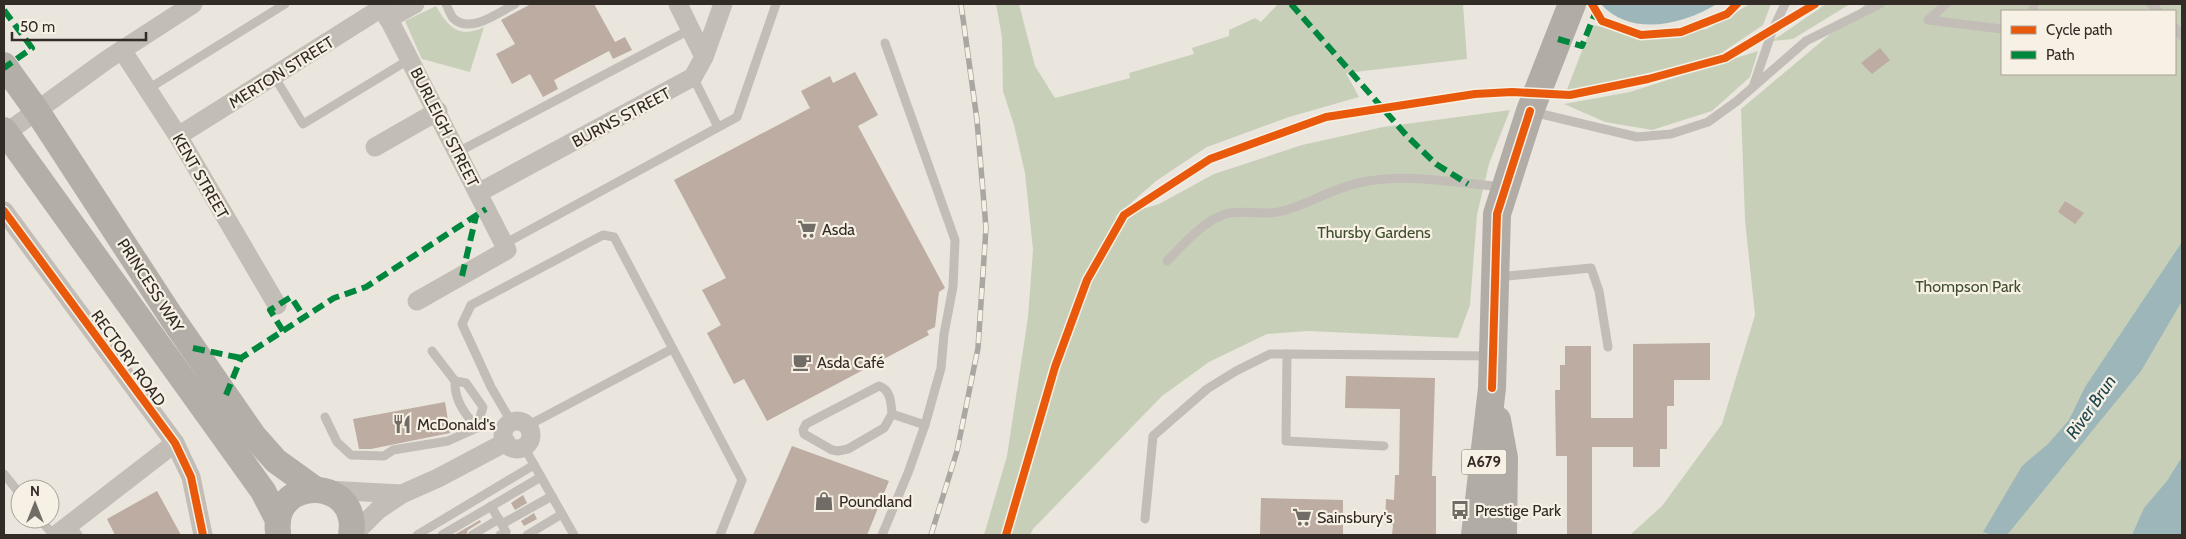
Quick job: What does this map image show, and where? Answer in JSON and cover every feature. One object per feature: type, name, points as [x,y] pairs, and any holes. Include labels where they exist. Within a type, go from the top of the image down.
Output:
[{"type":"main road","points":[[1492,388],[1497,214],[1532,106],[1568,14]]},
{"type":"main road","name":"PRINCESS WAY","points":[[4,66],[38,111],[172,318],[253,435],[276,461],[320,490],[336,495],[345,504],[350,514],[352,535]]},
{"type":"main road","name":"PRINCESS WAY","points":[[5,131],[263,491],[279,528]]},
{"type":"main road","name":"A679","points":[[1492,388],[1497,425],[1492,535]]},
{"type":"main road","name":"A679","points":[[1475,535],[1492,388]]},
{"type":"main road","points":[[1497,425],[1504,458],[1503,535]]},
{"type":"main road","points":[[279,528],[281,510],[287,501],[305,490],[320,490]]},
{"type":"street","points":[[5,131],[38,111],[122,50],[192,4]]},
{"type":"street","name":"MERTON STREET","points":[[178,136],[384,10],[415,4]]},
{"type":"street","points":[[678,4],[704,57]]},
{"type":"street","points":[[693,78],[704,57],[723,4]]},
{"type":"street","name":"BURLEIGH STREET","points":[[384,10],[438,111],[505,247]]},
{"type":"street","name":"KENT STREET","points":[[122,50],[178,136],[277,305]]},
{"type":"street","name":"BURNS STREET","points":[[478,192],[693,78]]},
{"type":"street","points":[[376,147],[438,111]]},
{"type":"street","name":"RECTORY ROAD","points":[[4,211],[175,443],[191,477],[203,535]]},
{"type":"street","points":[[417,301],[505,247]]},
{"type":"street","points":[[352,535],[373,514],[402,494],[515,445],[505,430],[520,424]]},
{"type":"street","points":[[64,533],[175,443]]},
{"type":"street","points":[[320,490],[402,494]]},
{"type":"lane","points":[[148,89],[285,4]]},
{"type":"lane","points":[[446,4],[452,17],[462,24],[474,24],[515,4]]},
{"type":"lane","points":[[505,247],[737,117],[776,4]]},
{"type":"lane","points":[[1532,106],[1637,137],[1671,134],[1708,122],[1753,88],[1806,41],[1880,4]]},
{"type":"lane","points":[[1946,4],[1928,20],[2001,28]]},
{"type":"lane","points":[[1753,88],[1783,8]]},
{"type":"lane","points":[[458,152],[691,28]]},
{"type":"lane","points":[[882,535],[908,473],[925,425],[941,368],[944,334],[953,288],[956,240],[885,43]]},
{"type":"lane","points":[[274,76],[303,124],[410,59]]},
{"type":"lane","points":[[693,78],[718,127]]},
{"type":"lane","points":[[1167,261],[1199,228],[1228,214],[1266,214],[1285,210],[1338,188],[1361,182],[1383,179],[1426,179],[1506,187]]},
{"type":"lane","points":[[672,349],[520,424],[491,387],[462,324],[471,305],[603,235],[614,237],[742,480],[720,535]]},
{"type":"lane","points":[[1495,278],[1591,268],[1599,291],[1608,347]]},
{"type":"lane","points":[[325,417],[337,442],[351,455],[384,456],[393,450],[448,441],[477,428],[483,407],[466,383],[455,381],[432,351]]},
{"type":"lane","points":[[1145,519],[1152,436],[1207,390],[1236,371],[1270,354],[1493,356]]},
{"type":"lane","points":[[1287,354],[1286,441],[1384,446]]},
{"type":"lane","points":[[455,381],[454,392],[465,415],[477,428]]},
{"type":"lane","points":[[875,386],[884,387],[891,399],[892,414],[884,428],[848,449],[838,451],[832,450],[804,434],[803,430],[806,424],[875,386]]},
{"type":"lane","points":[[892,414],[925,425]]},
{"type":"lane","points":[[515,445],[534,465],[574,535]]},
{"type":"lane","points":[[417,535],[534,465]]},
{"type":"lane","points":[[442,535],[541,477]]},
{"type":"lane","points":[[472,535],[552,496]]},
{"type":"lane","points":[[491,506],[506,532],[500,535]]},
{"type":"lane","points":[[528,535],[562,514]]},
{"type":"green space","name":"Thursby Gardens","points":[[996,4],[1019,4],[1035,66],[1055,98],[1130,78],[1129,73],[1194,54],[1192,48],[1229,36],[1229,30],[1255,18],[1261,22],[1278,4],[1463,4],[1467,59],[1346,73],[1359,97],[1289,117],[1207,147],[1156,181],[1115,217],[1159,204],[1214,174],[1302,145],[1383,127],[1510,110],[1489,164],[1477,215],[1470,305],[1458,338],[1308,331],[1267,334],[1209,362],[1162,396],[1033,529],[1030,535],[984,535],[1007,456],[1028,317],[1033,250],[1025,173],[1014,125],[1003,91],[1002,37]]},
{"type":"green space","points":[[1750,4],[1771,4],[1763,25],[1714,58],[1566,92],[1592,25],[1650,36],[1707,29]]},
{"type":"green space","points":[[1826,4],[1850,4],[1793,39],[1772,41]]},
{"type":"green space","name":"Thompson Park","points":[[1866,4],[2182,4],[2182,535],[1630,535],[1662,506],[1722,424],[1755,315],[1745,220],[1741,109]]},
{"type":"green space","points":[[436,6],[445,20],[455,29],[468,32],[484,27],[470,72],[422,59],[405,21]]},
{"type":"green space","points":[[1758,51],[1750,77],[1712,111],[1652,130],[1605,122],[1564,104],[1630,92]]},
{"type":"water","points":[[1601,4],[1717,4],[1674,22],[1642,24],[1627,21],[1613,15]]},
{"type":"water","name":"River Brun","points":[[2182,242],[2182,301],[2141,371],[2007,535],[1992,535],[1983,532],[2022,466],[2048,444],[2069,420],[2085,387]]},
{"type":"water","points":[[2182,457],[2182,535],[2132,535],[2144,508],[2167,481]]},
{"type":"building","points":[[531,4],[594,4],[615,42],[625,37],[632,50],[613,59],[609,51],[554,80],[558,89],[543,97],[530,74],[512,84],[496,54],[515,44],[501,20]]},
{"type":"building","points":[[1880,48],[1890,60],[1872,74],[1861,63]]},
{"type":"building","name":"Asda","points":[[855,72],[878,115],[858,126],[945,288],[939,292],[935,327],[927,331],[929,335],[767,421],[744,379],[734,384],[707,333],[721,325],[702,290],[726,278],[674,180],[810,108],[801,91],[830,76],[833,83]]},
{"type":"building","points":[[2065,201],[2084,213],[2075,224],[2058,212]]},
{"type":"building","points":[[1710,343],[1710,380],[1674,380],[1674,406],[1667,406],[1667,449],[1660,449],[1660,467],[1633,467],[1633,447],[1592,447],[1592,535],[1567,535],[1567,456],[1556,456],[1555,390],[1560,390],[1560,365],[1565,365],[1565,346],[1591,346],[1591,418],[1633,418],[1633,344]]},
{"type":"building","points":[[1346,376],[1435,378],[1432,476],[1436,476],[1436,535],[1392,535],[1393,525],[1385,525],[1386,499],[1394,500],[1395,475],[1399,475],[1400,409],[1345,408]]},
{"type":"building","points":[[445,402],[450,433],[371,449],[359,449],[353,419]]},
{"type":"building","name":"Poundland","points":[[792,446],[889,481],[867,535],[753,535]]},
{"type":"building","points":[[157,491],[181,535],[115,535],[107,519]]},
{"type":"building","points":[[523,495],[527,503],[515,510],[511,503]]},
{"type":"building","name":"Sainsbury's","points":[[1261,498],[1343,500],[1343,535],[1260,535]]},
{"type":"building","points":[[534,513],[537,519],[524,526],[521,521]]},
{"type":"building","points":[[480,520],[481,522],[468,530],[466,535],[454,535]]},
{"type":"railway","points":[[931,535],[957,451],[978,348],[986,228],[977,120],[961,4]]},
{"type":"marked path","points":[[1291,4],[1407,136],[1436,164],[1468,184]]},
{"type":"marked path","points":[[4,10],[32,48],[4,68]]},
{"type":"marked path","points":[[1558,39],[1582,46],[1596,11]]},
{"type":"marked path","points":[[226,395],[241,358],[334,298],[366,287],[486,209]]},
{"type":"marked path","points":[[462,276],[476,216]]},
{"type":"marked path","points":[[283,331],[270,310],[291,297],[304,317]]},
{"type":"marked path","points":[[193,348],[241,358]]},
{"type":"cycle path","points":[[1592,4],[1602,21],[1641,35],[1681,32],[1727,14],[1737,4]]},
{"type":"cycle path","points":[[1006,535],[1055,367],[1087,280],[1124,215],[1210,159],[1326,117],[1475,94],[1512,92],[1570,95],[1648,79],[1725,58],[1815,4]]},
{"type":"cycle path","points":[[1492,388],[1497,214],[1530,111]]},
{"type":"cycle path","points":[[4,211],[175,443],[191,477],[203,535]]},
{"type":"place","name":"Asda","points":[[807,229]]},
{"type":"place","name":"Asda Café","points":[[802,362]]},
{"type":"place","name":"McDonald's","points":[[402,424]]},
{"type":"place","name":"Poundland","points":[[824,501]]},
{"type":"place","name":"Prestige Park","points":[[1460,510]]},
{"type":"place","name":"Sainsbury's","points":[[1302,517]]}]
